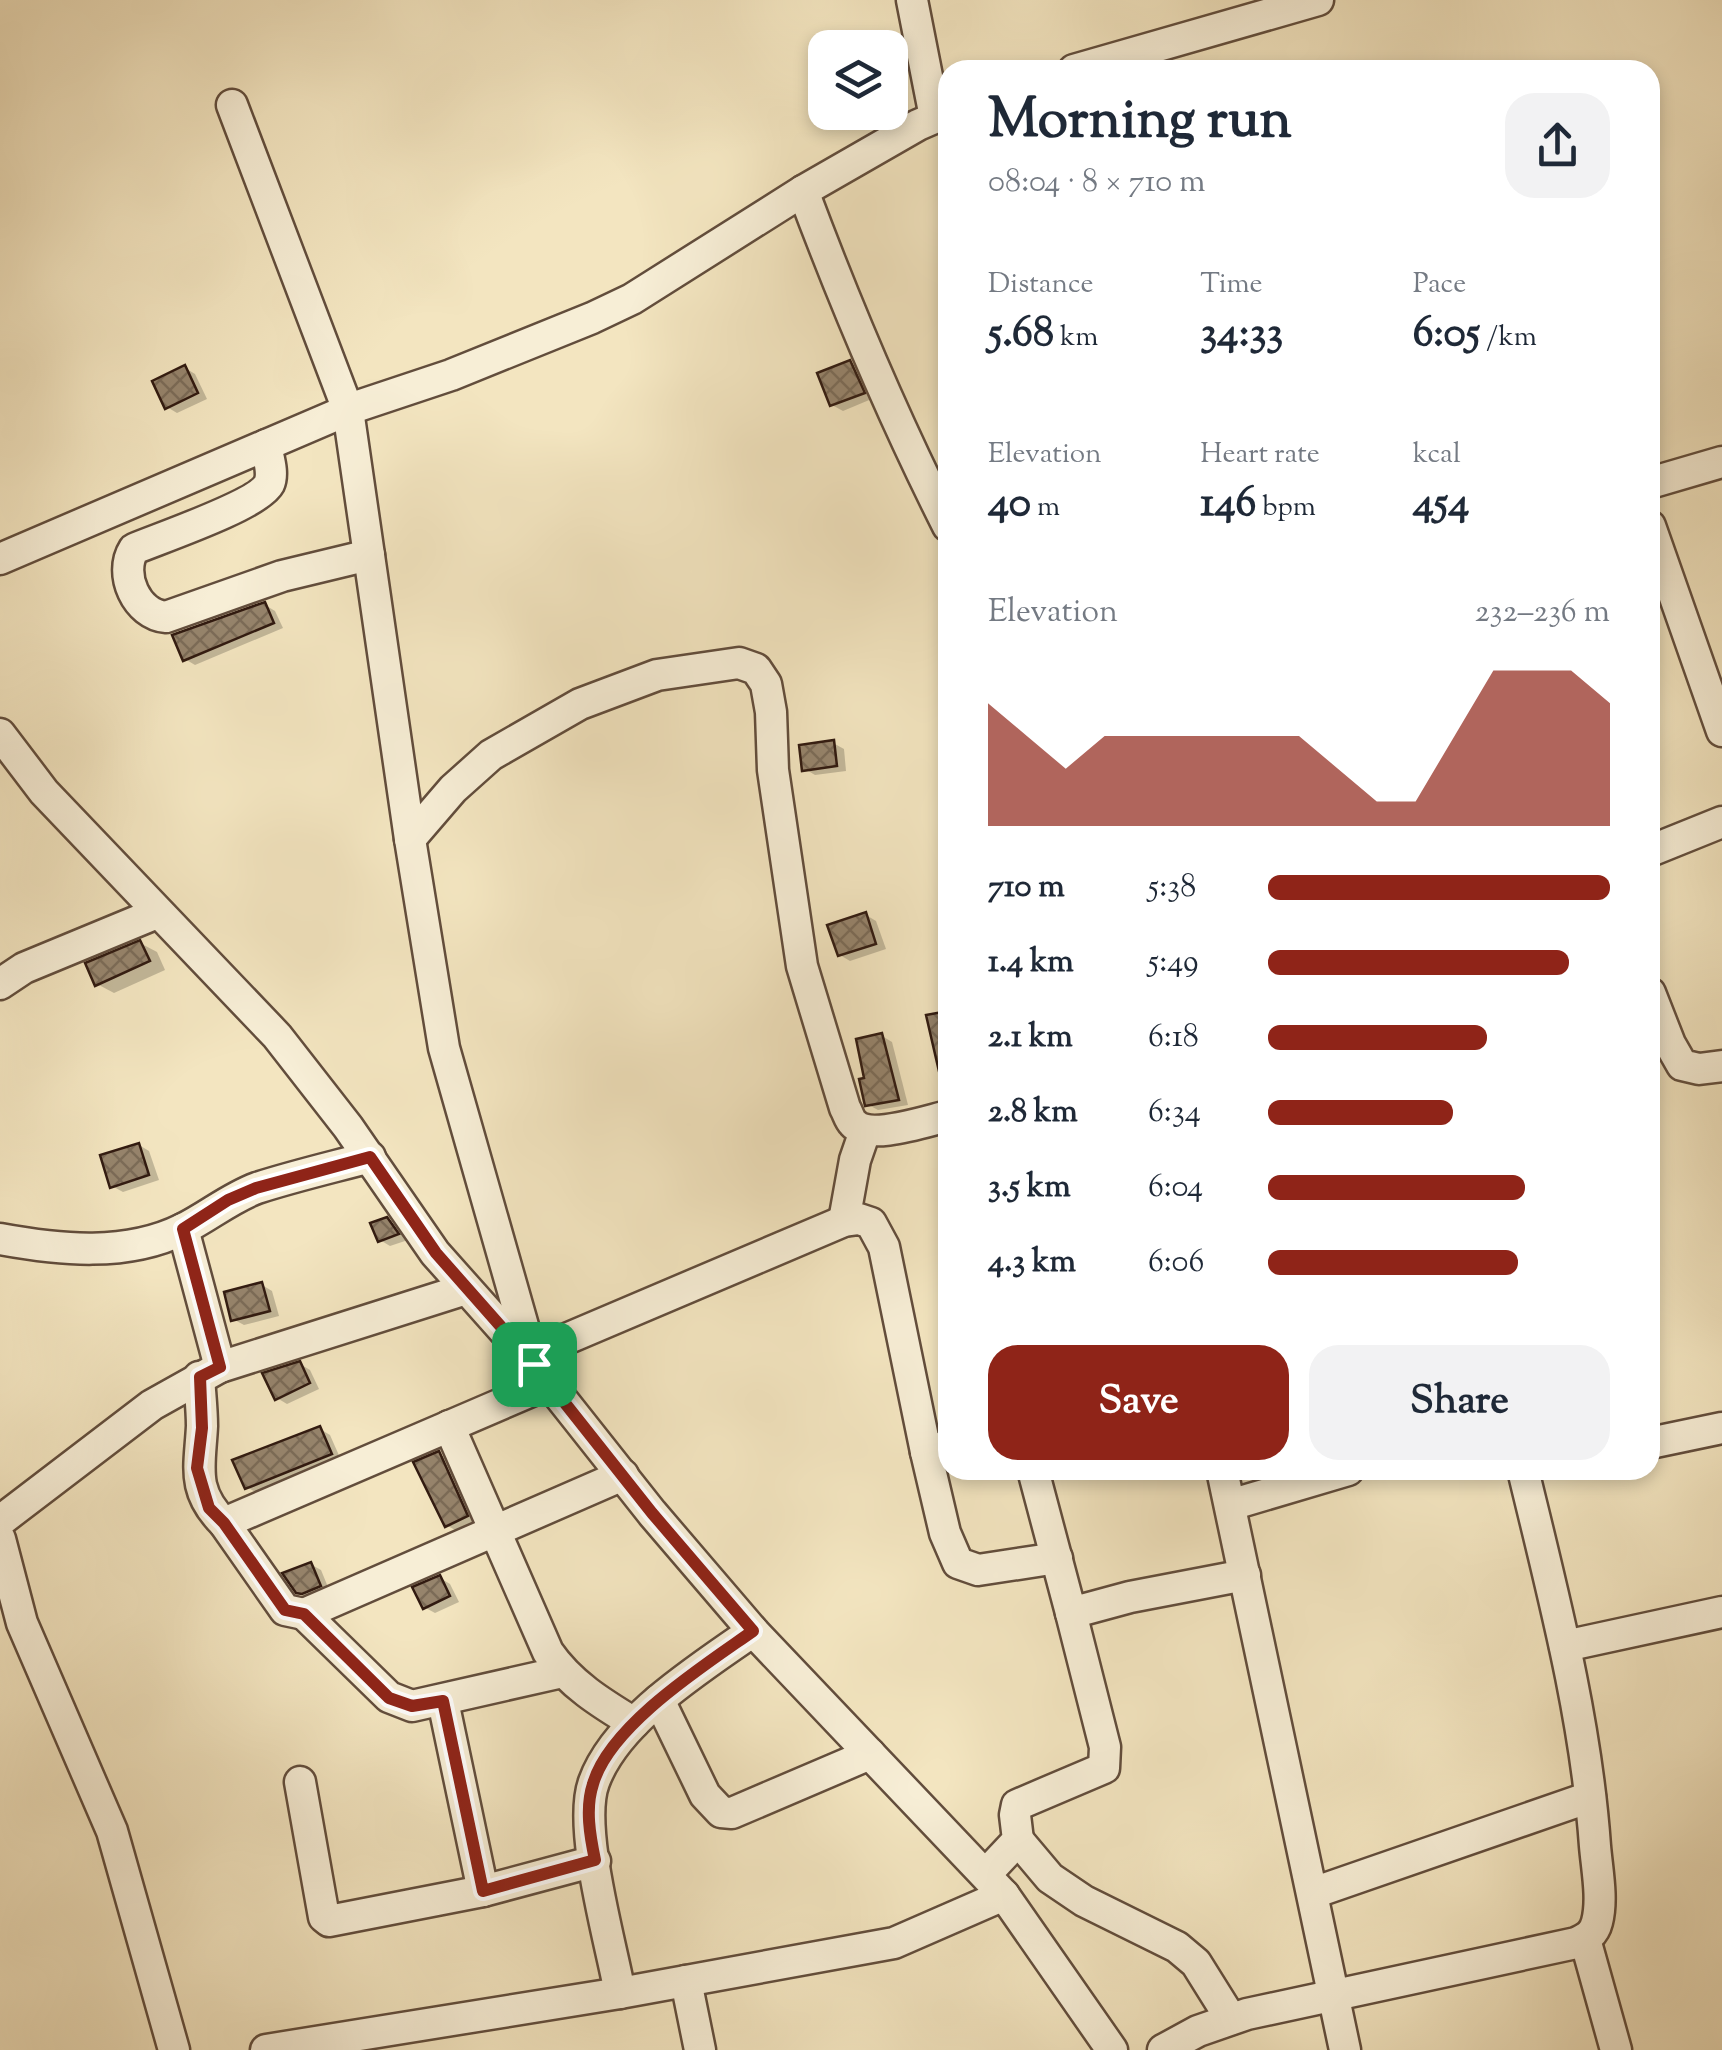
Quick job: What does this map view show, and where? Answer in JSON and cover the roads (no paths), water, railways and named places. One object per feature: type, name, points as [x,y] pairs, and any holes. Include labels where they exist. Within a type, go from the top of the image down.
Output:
[{"type":"street","points":[[912,0],[938,102]]},
{"type":"street","points":[[1103,60],[1243,11],[1318,0]]},
{"type":"street","points":[[232,105],[348,410],[444,1048],[538,1367]]},
{"type":"street","points":[[0,559],[348,410],[451,375],[592,318],[632,298],[803,191],[938,116]]},
{"type":"street","points":[[803,191],[895,422],[938,506]]},
{"type":"street","points":[[266,445],[272,479],[266,489],[248,502],[134,550],[128,558],[127,573],[144,611],[166,617],[282,576],[370,555]]},
{"type":"street","points":[[1660,480],[1722,462]]},
{"type":"street","points":[[1660,554],[1722,731]]},
{"type":"street","points":[[410,839],[452,790],[490,755],[580,704],[657,676],[739,663],[756,668],[766,684],[771,712],[773,770],[802,966],[845,1108],[854,1124],[866,1130],[900,1128],[938,1118]]},
{"type":"street","points":[[0,734],[44,792],[277,1036],[370,1157],[436,1253],[538,1367],[753,1631],[995,1884],[1112,2050]]},
{"type":"street","points":[[1660,847],[1722,822]]},
{"type":"street","points":[[0,984],[24,968],[157,913]]},
{"type":"street","points":[[1660,1018],[1682,1065],[1699,1069],[1722,1066]]},
{"type":"street","points":[[844,1221],[855,1160],[866,1130]]},
{"type":"street","points":[[0,1239],[86,1249],[144,1244],[183,1229],[228,1200],[256,1188],[370,1157]]},
{"type":"street","points":[[224,1523],[450,1426],[538,1367],[844,1221],[860,1219],[871,1222],[878,1231],[937,1449]]},
{"type":"street","points":[[183,1229],[210,1372],[197,1468],[209,1508],[224,1523],[285,1610],[304,1614],[389,1698],[412,1706],[562,1672]]},
{"type":"street","points":[[0,1520],[152,1405],[210,1372],[466,1290]]},
{"type":"street","points":[[450,1426],[548,1652],[562,1672],[585,1692],[634,1723]]},
{"type":"street","points":[[1660,1441],[1722,1428]]},
{"type":"street","points":[[304,1614],[623,1475]]},
{"type":"street","points":[[940,1480],[945,1533],[958,1562],[978,1570],[1056,1558]]},
{"type":"street","points":[[1036,1480],[1107,1759],[1104,1768],[1017,1805],[1018,1840],[1042,1870],[1061,1885],[1161,1937],[1196,1962],[1231,2019]]},
{"type":"street","points":[[1224,1480],[1345,2050]]},
{"type":"street","points":[[1230,1505],[1314,1480]]},
{"type":"street","points":[[1162,2050],[1200,2040],[1231,2019],[1585,1939],[1596,1926],[1590,1797],[1566,1646],[1526,1480]]},
{"type":"street","points":[[0,1539],[27,1637],[112,1831],[174,2050]]},
{"type":"street","points":[[1071,1613],[1130,1597],[1245,1575]]},
{"type":"street","points":[[1566,1646],[1722,1612]]},
{"type":"street","points":[[620,1993],[590,1832],[592,1784],[602,1764],[634,1723],[753,1631]]},
{"type":"street","points":[[659,1700],[705,1795],[720,1812],[732,1813],[870,1754]]},
{"type":"street","points":[[443,1701],[483,1891]]},
{"type":"street","points":[[300,1782],[324,1917],[329,1921],[483,1891],[595,1860]]},
{"type":"street","points":[[1313,1894],[1590,1797]]},
{"type":"street","points":[[266,2050],[342,2044],[894,1943],[995,1884],[1018,1840]]},
{"type":"street","points":[[1585,1939],[1616,2050]]},
{"type":"street","points":[[686,1981],[700,2050]]}]
